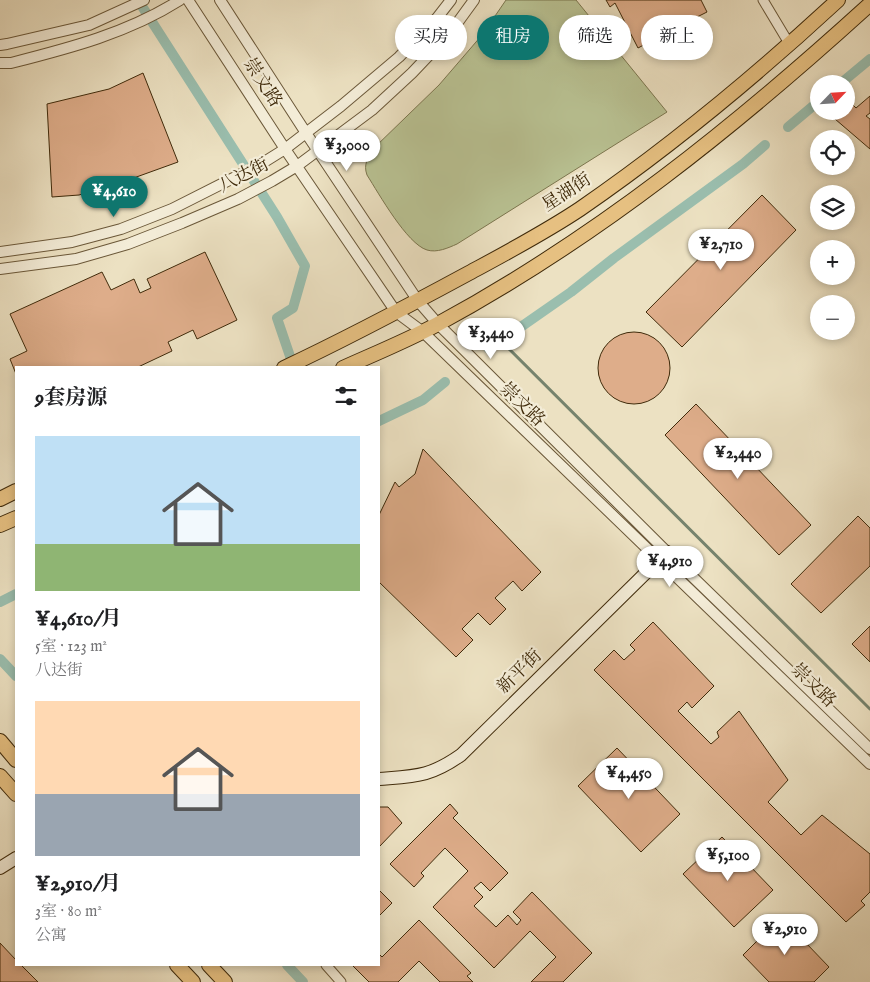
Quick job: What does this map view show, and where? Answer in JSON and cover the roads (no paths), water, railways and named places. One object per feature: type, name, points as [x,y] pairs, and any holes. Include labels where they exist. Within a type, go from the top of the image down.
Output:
[{"type":"main road","name":"星湖街","points":[[288,366],[418,301],[578,209],[684,131],[790,45],[838,0]]},
{"type":"main road","points":[[347,366],[438,324],[558,253],[657,184],[752,108],[870,4]]},
{"type":"main road","points":[[0,499],[15,492]]},
{"type":"main road","points":[[0,525],[15,518]]},
{"type":"main road","name":"新平街","points":[[380,779],[427,774],[461,755],[663,556]]},
{"type":"main road","points":[[0,741],[15,759]]},
{"type":"main road","points":[[0,776],[15,793]]},
{"type":"main road","points":[[0,868],[15,859]]},
{"type":"main road","points":[[177,966],[193,982]]},
{"type":"main road","points":[[210,966],[225,982]]},
{"type":"street","points":[[0,45],[89,25],[144,0]]},
{"type":"street","points":[[0,63],[11,63],[80,45],[131,27],[162,12],[180,0]]},
{"type":"street","name":"崇文路","points":[[188,0],[285,149],[396,312],[423,332],[487,394],[870,749]]},
{"type":"street","name":"崇文路","points":[[220,0],[418,301],[438,324],[663,556],[870,764]]},
{"type":"street","name":"八达街","points":[[0,252],[72,242],[121,229],[172,209],[261,164],[285,149],[341,106],[399,57],[437,18],[451,0]]},
{"type":"street","name":"八达街","points":[[0,269],[76,259],[155,234],[238,199],[272,181],[297,166],[372,110],[412,73],[450,33],[474,0]]},
{"type":"street","points":[[763,0],[790,45]]},
{"type":"street","points":[[327,966],[341,982]]},
{"type":"waterway","points":[[138,0],[277,217],[305,266],[293,308],[277,318],[293,366]]},
{"type":"waterway","points":[[851,75],[870,59]]},
{"type":"waterway","points":[[788,127],[810,109]]},
{"type":"waterway","points":[[489,349],[571,292],[614,258],[743,164],[765,145]]},
{"type":"waterway","points":[[500,340],[870,709]]},
{"type":"waterway","points":[[380,421],[423,400],[445,382]]},
{"type":"waterway","points":[[0,602],[15,594]]},
{"type":"waterway","points":[[0,659],[15,675]]},
{"type":"waterway","points":[[288,966],[303,982]]}]
